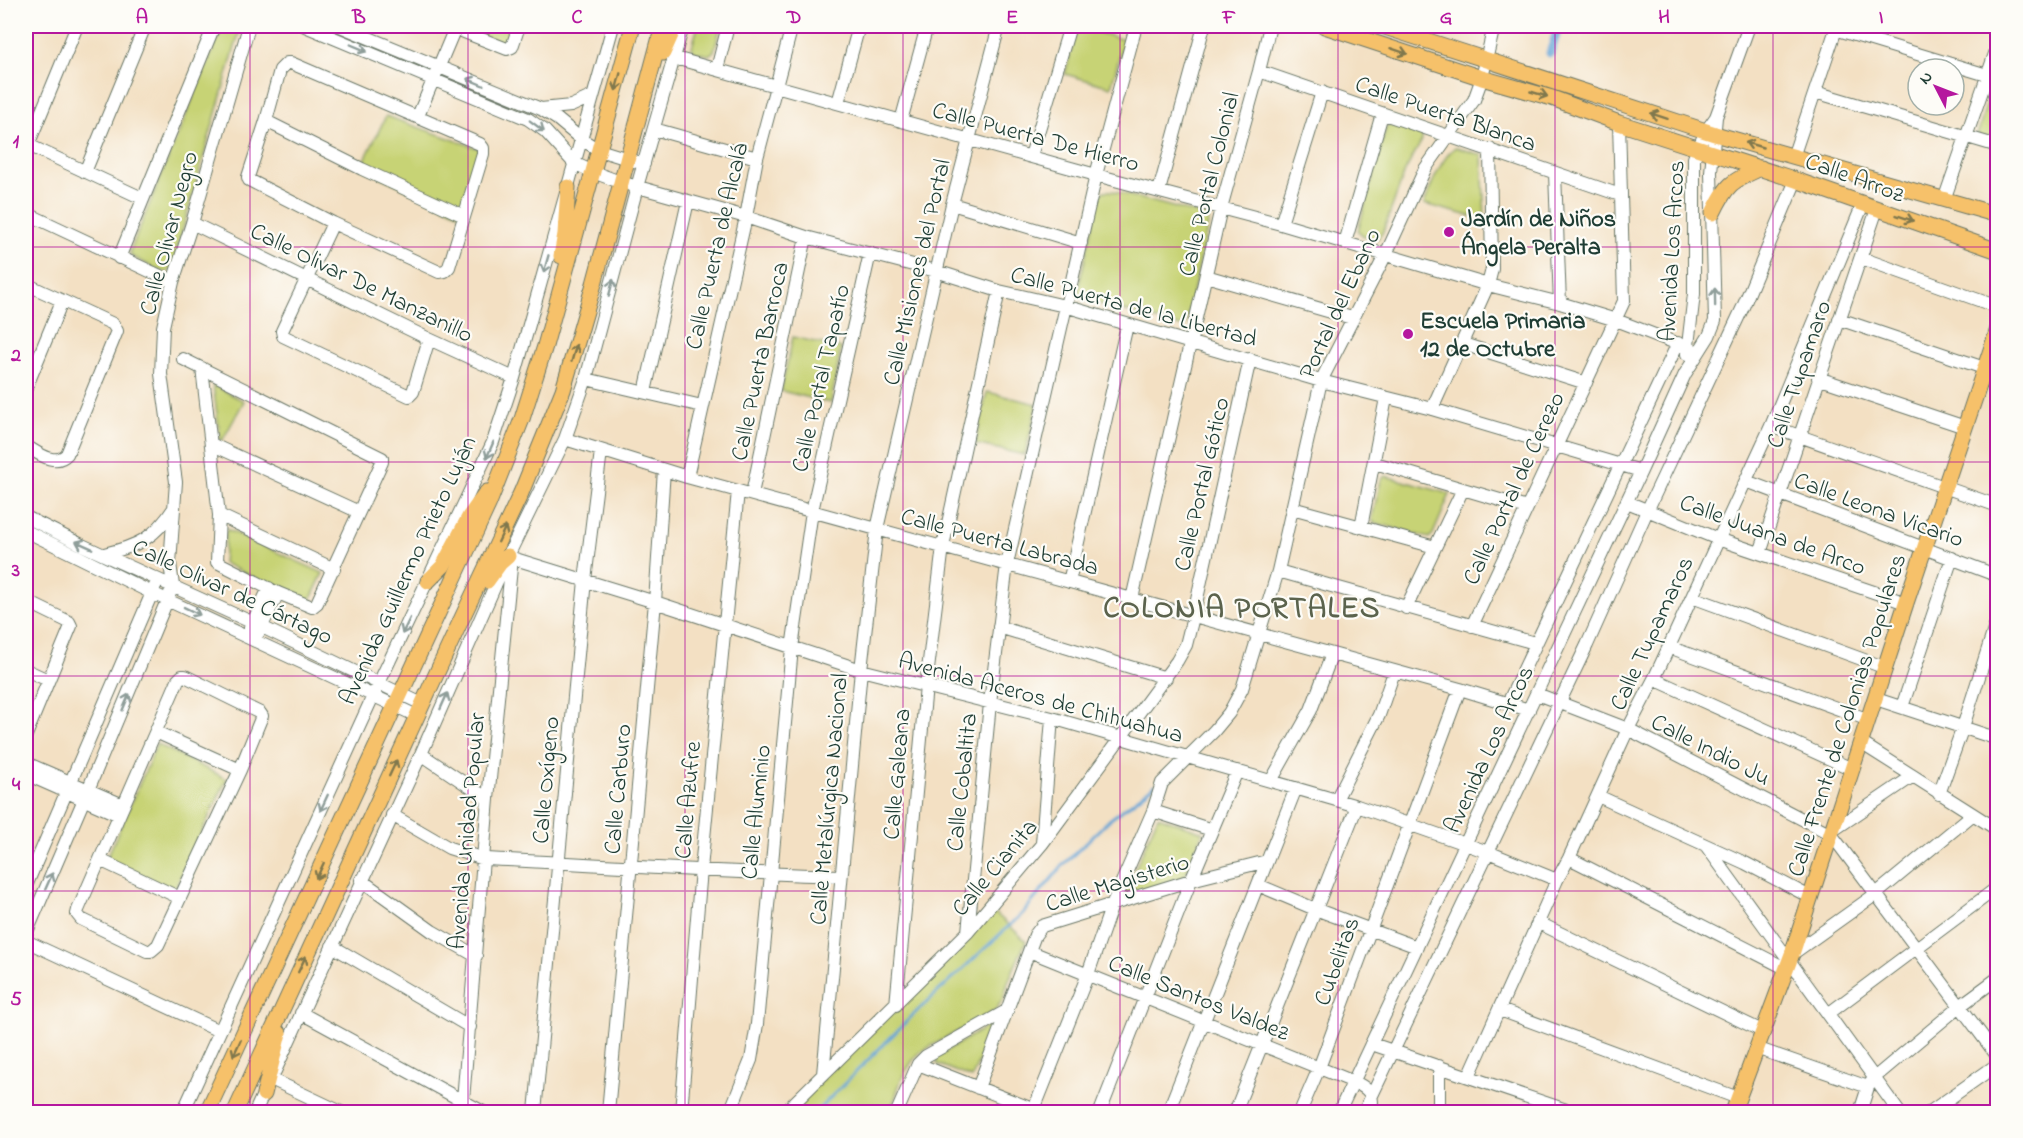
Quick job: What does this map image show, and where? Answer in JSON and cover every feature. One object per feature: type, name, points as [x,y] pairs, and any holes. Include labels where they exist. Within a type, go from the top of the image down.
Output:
[{"type":"main road","name":"Avenida Guillermo Prieto Luján","points":[[207,1113],[489,503],[522,418],[545,346],[633,26]]},
{"type":"main road","points":[[235,1113],[292,985],[521,493],[563,390],[594,284],[663,26]]},
{"type":"main road","points":[[650,76],[668,46],[675,26]]},
{"type":"main road","name":"Calle Arroz","points":[[1324,26],[1482,78],[1552,98],[1619,123],[1761,168],[1998,250]]},
{"type":"main road","name":"Calle Arroz","points":[[1382,26],[1710,133],[1998,215]]},
{"type":"main road","points":[[1713,213],[1723,191],[1731,182],[1761,168]]},
{"type":"main road","points":[[545,346],[548,308],[562,249],[567,187]]},
{"type":"main road","name":"Calle Frente de Colonias Populares","points":[[1736,1105],[1789,962],[1998,329]]},
{"type":"main road","points":[[428,581],[439,572],[469,517],[501,472]]},
{"type":"main road","points":[[462,618],[496,568],[510,557]]},
{"type":"main road","points":[[264,1094],[276,1044],[290,1006],[292,985]]},
{"type":"street","points":[[77,26],[27,144],[142,198]]},
{"type":"street","points":[[86,172],[146,26]]},
{"type":"street","points":[[119,258],[214,26]]},
{"type":"street","name":"Calle Olivar Negro","points":[[173,586],[170,563],[176,482],[161,366],[163,327],[173,282],[249,26]]},
{"type":"street","points":[[305,26],[528,119],[545,131],[574,163]]},
{"type":"street","points":[[340,26],[541,109],[557,118],[581,139],[599,150],[644,164]]},
{"type":"street","points":[[418,116],[452,27],[507,49],[512,47],[519,26]]},
{"type":"street","name":"Avenida Guillermo Prieto Luján","points":[[183,1113],[379,682],[494,442],[613,26]]},
{"type":"street","points":[[255,1113],[565,439],[586,378],[683,26]]},
{"type":"street","points":[[717,69],[728,26]]},
{"type":"street","name":"Calle Puerta de Alcalá","points":[[687,477],[746,217],[757,158],[792,26]]},
{"type":"street","points":[[838,103],[859,26]]},
{"type":"street","points":[[901,121],[927,26]]},
{"type":"street","name":"Calle Misiones del Portal","points":[[878,529],[952,204],[999,26]]},
{"type":"street","points":[[1031,156],[1070,26]]},
{"type":"street","name":"Calle Cobaltita","points":[[968,932],[990,703],[1007,564],[1096,175],[1136,26]]},
{"type":"street","points":[[1159,192],[1203,26]]},
{"type":"street","name":"Calle Portal Colonial","points":[[1132,598],[1221,208],[1270,26]]},
{"type":"street","name":"Portal del Ebano","points":[[1036,1112],[1112,905],[1165,778],[1229,713],[1242,689],[1278,571],[1321,381],[1386,254],[1421,178],[1448,135],[1470,108],[1487,61],[1494,26]]},
{"type":"street","points":[[1710,133],[1749,26]]},
{"type":"street","points":[[1793,157],[1836,27],[1987,75]]},
{"type":"street","points":[[1944,200],[1996,53]]},
{"type":"street","name":"Calle Puerta De Hierro","points":[[675,58],[1281,224],[1488,285],[1560,303],[1616,320],[1688,347]]},
{"type":"street","points":[[291,63],[476,141],[483,148],[449,267],[445,272],[439,272],[333,223],[251,182],[248,177],[266,121],[280,70],[282,66],[291,63]]},
{"type":"street","name":"Calle Puerta Blanca","points":[[1259,71],[1620,195]]},
{"type":"street","points":[[1281,224],[1322,92]]},
{"type":"street","points":[[1815,92],[1998,146]]},
{"type":"street","points":[[541,109],[571,106],[593,96]]},
{"type":"street","points":[[1345,243],[1382,114]]},
{"type":"street","points":[[266,121],[464,216]]},
{"type":"street","name":"Calle Portal de Cerezo","points":[[1472,626],[1622,306],[1624,294],[1619,123]]},
{"type":"street","points":[[654,129],[757,158]]},
{"type":"street","name":"Avenida Los Arcos","points":[[1339,1113],[1685,374],[1694,294],[1693,165],[1704,151],[1710,133]]},
{"type":"street","points":[[1432,409],[1488,285],[1493,265],[1490,149]]},
{"type":"street","name":"Avenida Los Arcos","points":[[1508,703],[1621,464],[1688,347],[1709,336],[1715,321],[1713,213],[1704,151]]},
{"type":"street","name":"Calle Puerta de la Libertad","points":[[574,163],[620,182],[746,217],[806,237],[936,271],[999,291],[1065,306],[1321,381],[1432,409],[1621,464]]},
{"type":"street","points":[[1555,172],[1560,303]]},
{"type":"street","points":[[1365,1113],[1587,645],[1743,307],[1796,180]]},
{"type":"street","points":[[645,392],[688,201]]},
{"type":"street","points":[[952,204],[1081,243]]},
{"type":"street","name":"Calle Tupamaro","points":[[1760,553],[1798,436],[1861,258],[1870,206]]},
{"type":"street","name":"Calle Tupamaros","points":[[1470,1076],[1557,880],[1669,647],[1870,206]]},
{"type":"street","points":[[26,213],[173,282]]},
{"type":"street","name":"Calle Olivar De Manzanillo","points":[[192,223],[306,280],[514,378]]},
{"type":"street","points":[[333,223],[282,331],[285,337],[409,396],[413,392],[429,339]]},
{"type":"street","name":"Calle Puerta Barroca","points":[[752,494],[806,237]]},
{"type":"street","name":"Calle Portal Tapatío","points":[[812,511],[870,253]]},
{"type":"street","points":[[1861,258],[1998,307]]},
{"type":"street","points":[[1206,276],[1352,318]]},
{"type":"street","points":[[26,284],[113,324],[117,331],[67,454],[63,458],[53,460],[26,447]]},
{"type":"street","name":"Calle Galeana","points":[[896,1005],[926,686],[942,546],[999,291]]},
{"type":"street","points":[[26,388],[62,301]]},
{"type":"street","points":[[1839,319],[1984,368]]},
{"type":"street","points":[[1069,582],[1127,325]]},
{"type":"street","points":[[1463,344],[1586,383]]},
{"type":"street","points":[[183,359],[202,368],[379,455],[382,458],[334,569],[317,603],[312,607],[217,562],[219,515],[202,368]]},
{"type":"street","name":"Calle Portal Gótico","points":[[1193,617],[1250,359]]},
{"type":"street","points":[[586,378],[702,406]]},
{"type":"street","points":[[1818,378],[1965,427]]},
{"type":"street","points":[[1362,527],[1386,398]]},
{"type":"street","points":[[1771,426],[1998,506]]},
{"type":"street","name":"Calle Puerta Labrada","points":[[565,439],[687,477],[1132,598],[1529,710]]},
{"type":"street","points":[[211,444],[359,512]]},
{"type":"street","name":"Calle Oxígeno","points":[[535,1113],[585,580],[601,451]]},
{"type":"street","points":[[1375,463],[1527,508]]},
{"type":"street","points":[[1621,464],[1641,471]]},
{"type":"street","name":"Calle Carburo","points":[[608,1113],[655,602],[664,470]]},
{"type":"street","name":"Calle Leona Vicario","points":[[1746,481],[1998,576]]},
{"type":"street","points":[[1406,609],[1463,489]]},
{"type":"street","name":"Calle Azufre","points":[[681,1113],[701,869],[738,491]]},
{"type":"street","name":"Calle Juana de Arco","points":[[1627,502],[1718,539],[1906,603]]},
{"type":"street","points":[[104,554],[131,546],[154,534],[175,507]]},
{"type":"street","points":[[1292,508],[1435,547]]},
{"type":"street","name":"Calle Aluminio","points":[[730,1113],[751,1060],[755,1033],[792,648],[812,511]]},
{"type":"street","points":[[219,515],[334,569]]},
{"type":"street","name":"Calle Olivar de Cártago","points":[[26,517],[379,682],[398,700]]},
{"type":"street","name":"Calle Metalúrgica Nacional","points":[[823,1074],[861,670],[878,529]]},
{"type":"street","name":"Calle Olivar de Cártago","points":[[26,531],[152,593],[373,696],[398,700],[419,710]]},
{"type":"street","name":"Avenida Aceros de Chihuahua","points":[[510,557],[861,670],[1052,718],[1357,806],[1488,852],[1557,880]]},
{"type":"street","name":"Avenida Unidad Popular","points":[[462,1107],[510,557]]},
{"type":"street","points":[[1902,707],[1952,558]]},
{"type":"street","points":[[26,886],[158,579],[170,563]]},
{"type":"street","points":[[1278,571],[1406,609],[1535,643]]},
{"type":"street","points":[[26,934],[173,586]]},
{"type":"street","points":[[251,639],[274,590]]},
{"type":"street","points":[[1692,597],[1886,668]]},
{"type":"street","points":[[26,601],[71,624],[26,735]]},
{"type":"street","name":"Calle Cianita","points":[[785,1113],[968,932],[1042,844],[1166,678],[1186,645],[1193,617]]},
{"type":"street","points":[[1939,794],[1998,617]]},
{"type":"street","points":[[999,627],[1166,678]]},
{"type":"street","points":[[1669,647],[1869,720]]},
{"type":"street","points":[[1272,780],[1311,710],[1332,654]]},
{"type":"street","points":[[26,670],[48,680]]},
{"type":"street","points":[[1336,800],[1378,715],[1394,672]]},
{"type":"street","points":[[185,676],[261,714],[240,770],[158,945],[151,951],[147,951],[78,917],[78,910],[156,732],[178,680],[185,676]]},
{"type":"street","points":[[1654,679],[1852,769]]},
{"type":"street","name":"Cubelitas","points":[[1300,1113],[1319,1068],[1460,689]]},
{"type":"street","name":"Calle Indio Ju","points":[[1537,694],[1628,729],[1831,832]]},
{"type":"street","points":[[1876,699],[1998,739]]},
{"type":"street","points":[[1042,844],[1052,718]]},
{"type":"street","points":[[156,732],[240,770]]},
{"type":"street","points":[[1861,743],[1995,829],[1998,813]]},
{"type":"street","points":[[421,754],[488,799]]},
{"type":"street","points":[[26,763],[68,788]]},
{"type":"street","points":[[1100,1113],[1191,880],[1237,771]]},
{"type":"street","points":[[26,774],[121,810]]},
{"type":"street","points":[[1913,776],[1831,832],[1998,1057]]},
{"type":"street","points":[[1168,1113],[1296,788]]},
{"type":"street","points":[[1598,796],[1745,863],[1810,897]]},
{"type":"street","points":[[1235,1113],[1357,806]]},
{"type":"street","points":[[1153,811],[1212,830]]},
{"type":"street","points":[[392,815],[449,848],[484,859],[841,876]]},
{"type":"street","points":[[1789,962],[1972,815]]},
{"type":"street","points":[[1707,847],[1828,1014],[1871,1082],[1899,1113]]},
{"type":"street","points":[[1569,858],[1789,962]]},
{"type":"street","points":[[100,860],[180,897]]},
{"type":"street","name":"Calle Magisterio","points":[[978,1088],[1035,935],[1042,926],[1191,880],[1268,861]]},
{"type":"street","points":[[361,880],[432,932],[476,956]]},
{"type":"street","points":[[1258,885],[1417,947]]},
{"type":"street","points":[[1828,1014],[1998,887]]},
{"type":"street","points":[[1539,923],[1762,1031]]},
{"type":"street","points":[[26,941],[219,1031]]},
{"type":"street","points":[[332,946],[470,1027]]},
{"type":"street","name":"Calle Santos Valdez","points":[[1029,951],[1354,1082],[1363,1087],[1372,1097]]},
{"type":"street","points":[[1860,1113],[1871,1082],[1960,1005],[1998,978]]},
{"type":"street","points":[[1500,1010],[1736,1105]]},
{"type":"street","points":[[897,1113],[918,1064],[934,1051],[1008,1011]]},
{"type":"street","points":[[301,1013],[462,1107],[483,1113]]},
{"type":"street","points":[[1372,1044],[1572,1113]]},
{"type":"street","points":[[1756,1048],[1871,1082]]},
{"type":"street","points":[[918,1064],[1036,1112]]},
{"type":"street","points":[[1930,1113],[1998,1064]]},
{"type":"street","points":[[1439,1066],[1439,1113]]},
{"type":"street","points":[[271,1079],[339,1112]]},
{"type":"street","points":[[1372,1097],[1372,1113]]},
{"type":"green space","points":[[223,26],[241,26],[172,267],[168,272],[162,272],[131,256],[130,251]]},
{"type":"green space","points":[[455,26],[511,26],[505,45]]},
{"type":"green space","points":[[698,26],[721,26],[714,51],[709,55],[694,52],[692,47]]},
{"type":"green space","points":[[1078,26],[1124,40],[1111,87],[1065,74]]},
{"type":"green space","points":[[1997,69],[1997,141],[1977,136]]},
{"type":"green space","points":[[386,116],[480,149],[460,214],[361,168]]},
{"type":"green space","points":[[1389,125],[1415,131],[1422,136],[1422,140],[1405,171],[1383,232],[1378,239],[1364,236],[1358,231],[1386,128]]},
{"type":"green space","points":[[1455,147],[1482,155],[1485,220],[1424,204],[1440,166]]},
{"type":"green space","points":[[1104,191],[1113,191],[1206,216],[1209,220],[1186,324],[1181,327],[1082,299],[1077,293],[1100,195]]},
{"type":"green space","points":[[793,337],[841,348],[831,403],[781,391]]},
{"type":"green space","points":[[213,385],[244,401],[221,443]]},
{"type":"green space","points":[[987,392],[1037,404],[1025,455],[975,444]]},
{"type":"green space","points":[[1385,476],[1450,494],[1433,534],[1429,538],[1373,522],[1381,480]]},
{"type":"green space","points":[[226,529],[323,573],[309,603],[223,563]]},
{"type":"green space","points":[[157,744],[227,779],[173,892],[106,860]]},
{"type":"green space","points":[[1158,816],[1203,832],[1184,879],[1127,896],[1124,894]]},
{"type":"green space","points":[[992,910],[1026,941],[1004,997],[995,1011],[920,1052],[904,1075],[894,1102],[887,1112],[789,1112]]},
{"type":"green space","points":[[993,1023],[972,1078],[937,1064],[936,1057]]},
{"type":"waterway","points":[[1550,53],[1559,26]]},
{"type":"waterway","points":[[816,1112],[912,1016],[1022,914],[1064,864],[1108,821],[1155,785]]},
{"type":"place","name":"Jardín de Niños Ángela Peralta","points":[[1449,232]]},
{"type":"place","name":"Escuela Primaria 12 de Octubre","points":[[1408,334]]},
{"type":"district","name":"COLONIA PORTALES","points":[[1242,607]]}]
